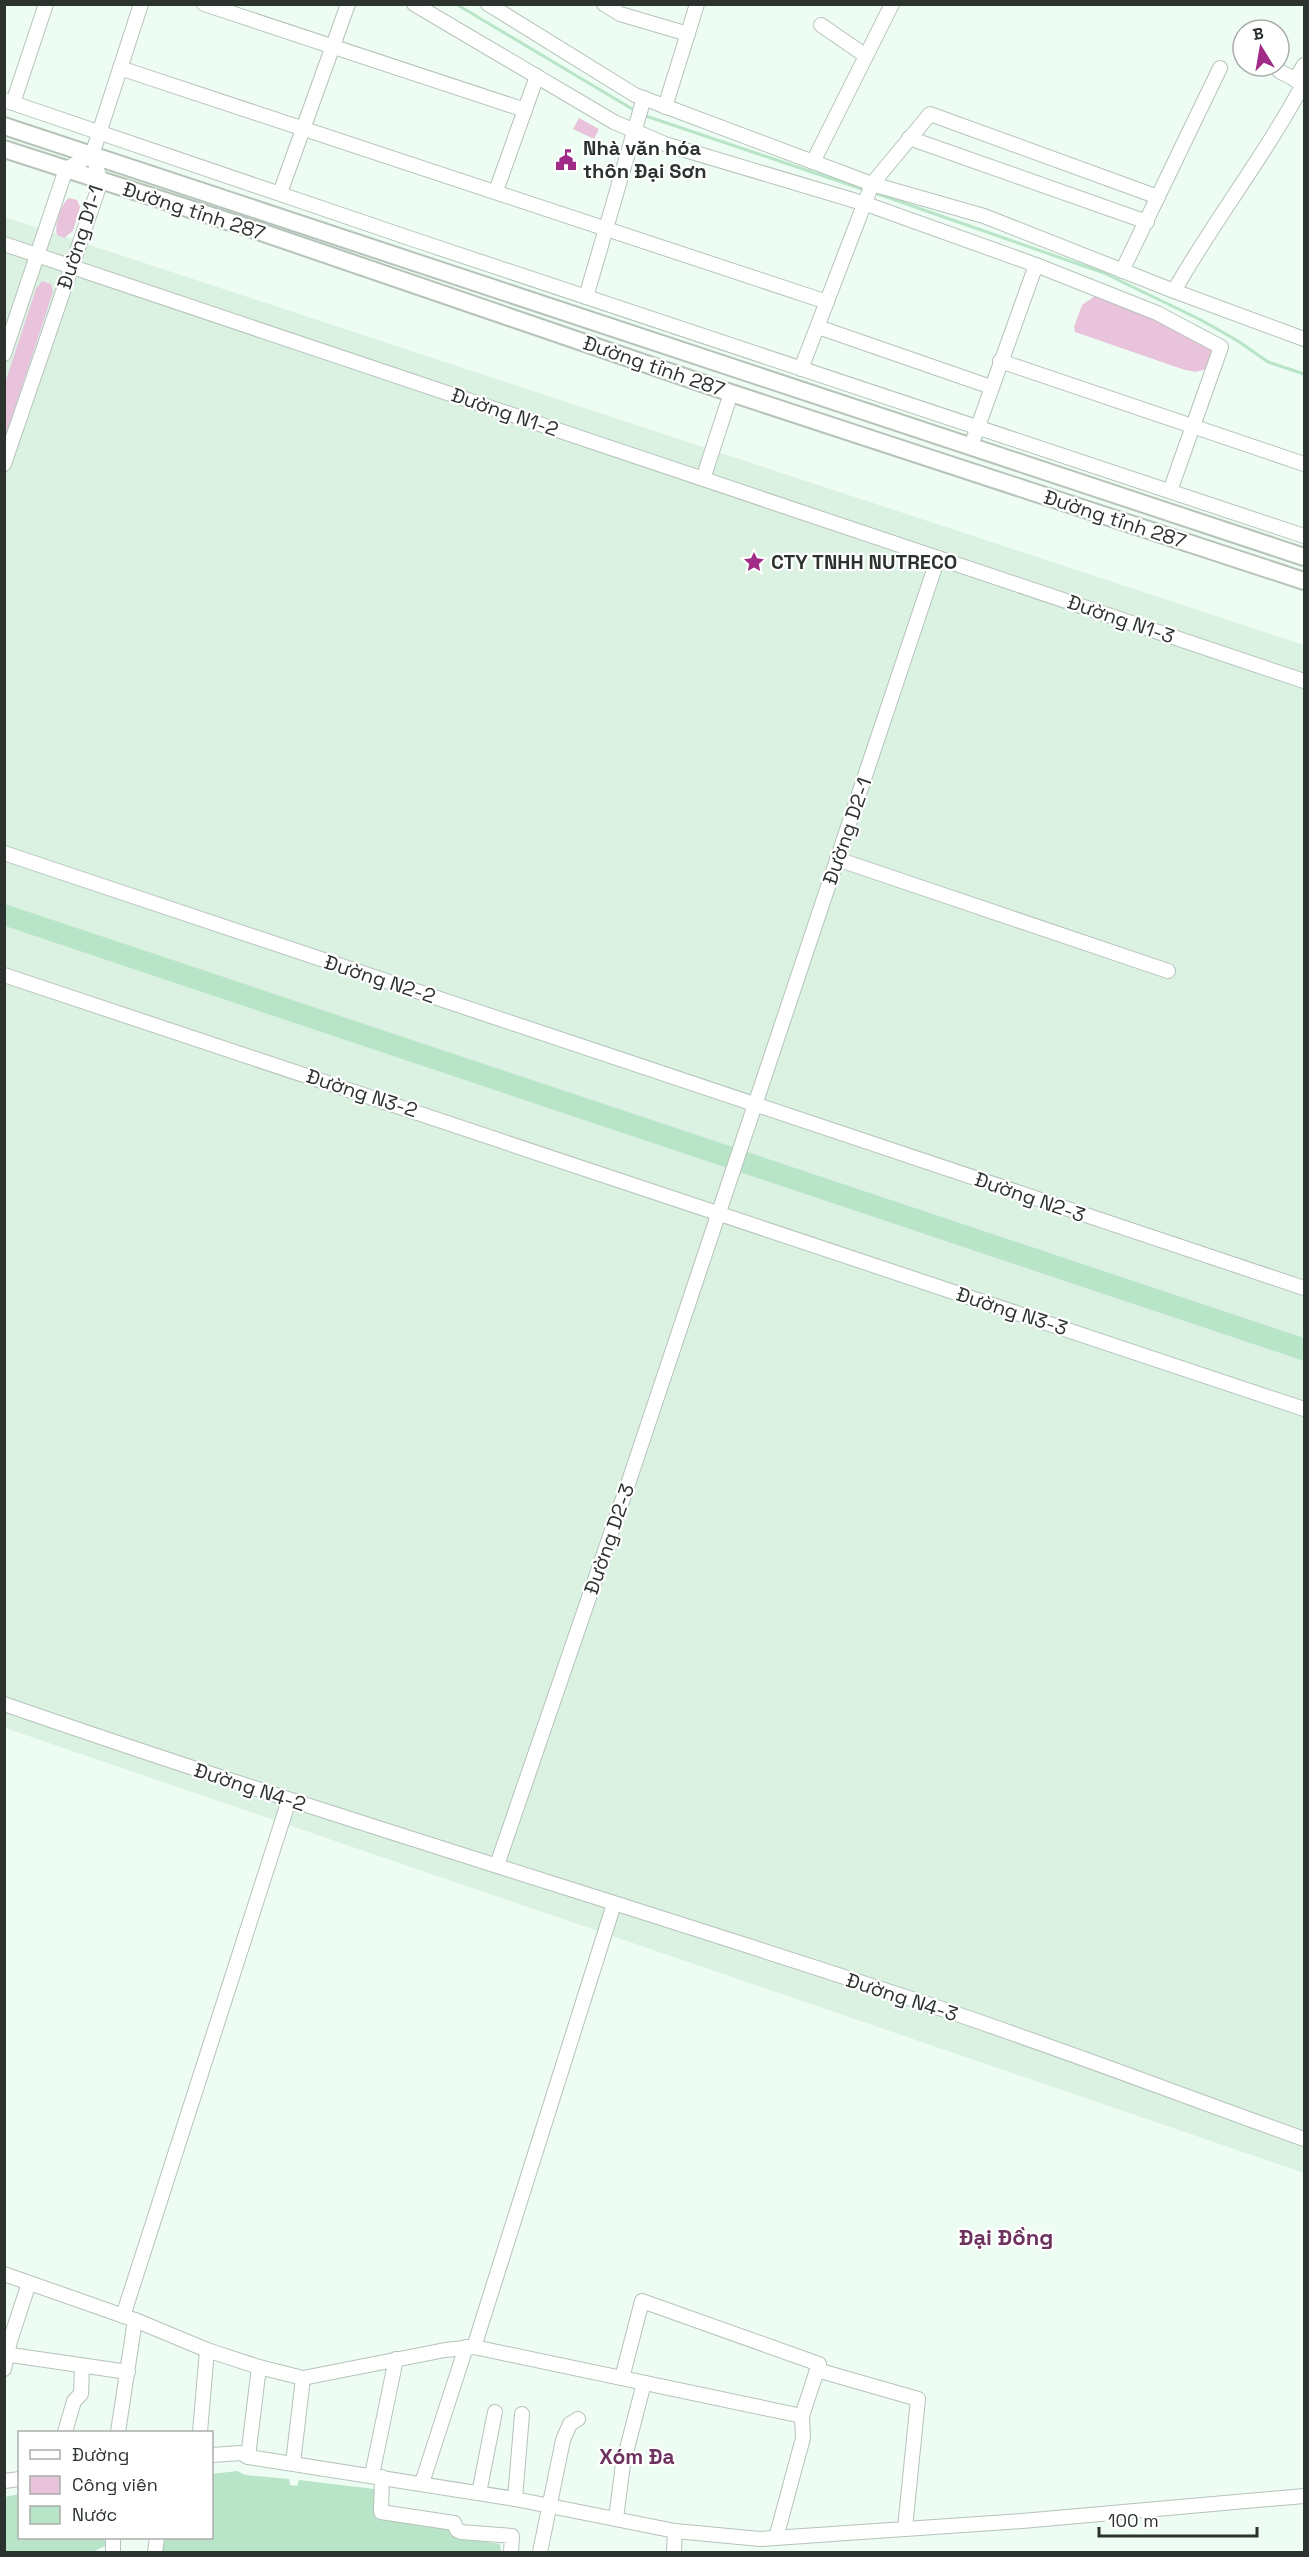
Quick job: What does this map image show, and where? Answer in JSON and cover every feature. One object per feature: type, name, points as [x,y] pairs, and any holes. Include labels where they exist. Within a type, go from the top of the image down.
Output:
[{"type":"main road","name":"Đường tỉnh 287","points":[[4,126],[1305,557]]},
{"type":"main road","name":"Đường tỉnh 287","points":[[4,149],[255,230],[731,393],[1305,581]]},
{"type":"main road","points":[[784,410],[792,388]]},
{"type":"street","points":[[46,4],[9,101],[586,297],[1305,536]]},
{"type":"street","points":[[92,155],[141,4]]},
{"type":"street","points":[[204,4],[525,110]]},
{"type":"street","points":[[280,193],[348,4]]},
{"type":"street","points":[[414,4],[614,122],[665,144],[866,204],[1036,265],[1157,313],[1221,347],[1170,491]]},
{"type":"street","points":[[488,4],[504,9],[644,98],[872,184],[984,216],[1174,291],[1305,339]]},
{"type":"street","points":[[604,4],[620,14],[688,34]]},
{"type":"street","points":[[666,107],[697,4]]},
{"type":"street","points":[[813,162],[866,56],[887,6]]},
{"type":"street","points":[[821,26],[866,56]]},
{"type":"street","points":[[1174,291],[1202,244],[1281,126],[1301,82],[1305,65]]},
{"type":"street","points":[[120,68],[827,302]]},
{"type":"street","points":[[1122,271],[1220,69]]},
{"type":"street","points":[[496,191],[537,76]]},
{"type":"street","points":[[586,297],[644,98]]},
{"type":"street","points":[[801,369],[872,184],[930,114],[1158,197]]},
{"type":"street","points":[[909,138],[1147,222]]},
{"type":"street","name":"Đường D1-1","points":[[4,354],[66,169],[92,155],[101,181],[4,464]]},
{"type":"street","name":"Đường N1-2","points":[[4,244],[938,558]]},
{"type":"street","points":[[971,446],[1036,265]]},
{"type":"street","points":[[818,327],[991,387]]},
{"type":"street","points":[[1000,361],[1305,464]]},
{"type":"street","points":[[703,479],[731,393]]},
{"type":"street","name":"Đường N1-3","points":[[938,558],[1305,681]]},
{"type":"street","name":"Đường D2-1","points":[[719,1213],[938,558]]},
{"type":"street","name":"Đường N2-2","points":[[4,853],[755,1105]]},
{"type":"street","points":[[837,859],[1168,971]]},
{"type":"street","name":"Đường N3-2","points":[[4,975],[719,1213]]},
{"type":"street","name":"Đường N2-3","points":[[755,1105],[1305,1288]]},
{"type":"street","name":"Đường N3-3","points":[[719,1213],[1305,1409]]},
{"type":"street","name":"Đường D2-3","points":[[497,1864],[719,1213]]},
{"type":"street","name":"Đường N4-2","points":[[4,1704],[289,1800],[497,1864]]},
{"type":"street","points":[[118,2431],[128,2372],[129,2318],[289,1800]]},
{"type":"street","name":"Đường N4-3","points":[[497,1864],[614,1904],[919,2001],[1305,2139]]},
{"type":"street","points":[[422,2483],[470,2347],[614,1904]]},
{"type":"street","points":[[4,2274],[129,2318],[207,2350],[303,2378],[470,2347],[802,2416]]},
{"type":"street","points":[[29,2283],[6,2359],[128,2372]]},
{"type":"street","points":[[622,2378],[642,2301],[819,2364],[802,2416],[803,2438],[776,2538]]},
{"type":"street","points":[[200,2431],[207,2350]]},
{"type":"street","points":[[396,2359],[377,2476],[381,2512],[454,2523],[457,2530],[461,2532],[512,2536],[511,2553]]},
{"type":"street","points":[[66,2431],[74,2401],[81,2394],[82,2366]]},
{"type":"street","points":[[248,2457],[259,2367]]},
{"type":"street","points":[[817,2370],[918,2399],[905,2528]]},
{"type":"street","points":[[293,2463],[303,2378]]},
{"type":"street","points":[[616,2518],[623,2464],[644,2383]]},
{"type":"street","points":[[479,2493],[495,2412]]},
{"type":"street","points":[[515,2499],[522,2414]]},
{"type":"street","points":[[540,2553],[563,2440],[570,2424],[578,2419]]},
{"type":"street","points":[[213,2455],[241,2452],[248,2457],[550,2505],[675,2531],[749,2538],[1022,2521],[1305,2496]]},
{"type":"street","points":[[674,2553],[675,2531]]},
{"type":"shaded area","points":[[5,217],[1304,645],[1304,2173],[5,1728]]},
{"type":"green space","points":[[579,118],[599,129],[594,139],[573,129]]},
{"type":"green space","points":[[69,198],[77,200],[80,207],[73,231],[64,238],[57,235],[56,226],[61,210]]},
{"type":"green space","points":[[42,281],[51,284],[53,292],[5,438],[5,383],[36,289]]},
{"type":"green space","points":[[1095,296],[1173,327],[1212,348],[1213,354],[1207,369],[1195,372],[1182,369],[1075,332],[1074,327],[1082,305]]},
{"type":"water","points":[[5,904],[1304,1338],[1304,1361],[5,926]]},
{"type":"water","points":[[237,2471],[245,2475],[289,2479],[290,2485],[297,2486],[299,2480],[374,2489],[377,2492],[377,2517],[451,2529],[455,2537],[500,2544],[501,2552],[159,2552],[161,2539],[213,2539],[213,2474]]},
{"type":"water","points":[[18,2494],[18,2539],[108,2539],[107,2545],[95,2551],[5,2552],[5,2497]]},
{"type":"waterway","points":[[456,4],[634,110]]},
{"type":"waterway","points":[[646,116],[862,189]]},
{"type":"waterway","points":[[878,194],[1104,273],[1201,320],[1238,341],[1268,362],[1304,374]]},
{"type":"place","name":"Nhà văn hóa thôn Đại Sơn","points":[[566,160]]},
{"type":"place","name":"CTY TNHH NUTRECO","points":[[754,562]]},
{"type":"district","name":"Đại Đồng","points":[[1006,2237]]},
{"type":"district","name":"Xóm Đa","points":[[637,2457]]}]
